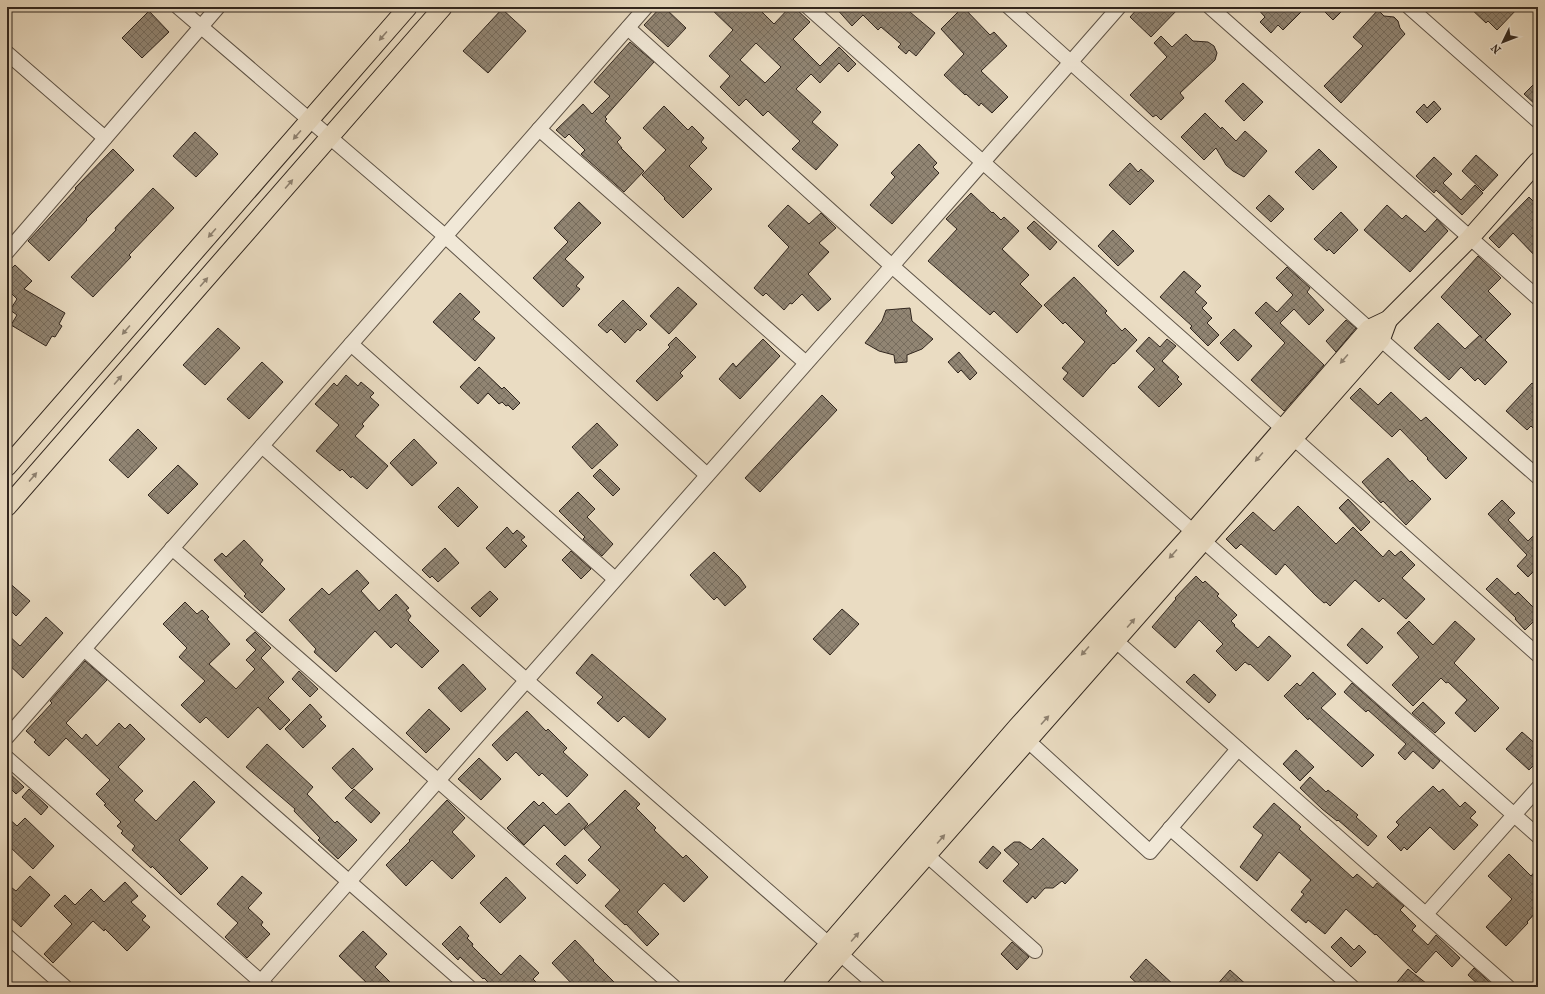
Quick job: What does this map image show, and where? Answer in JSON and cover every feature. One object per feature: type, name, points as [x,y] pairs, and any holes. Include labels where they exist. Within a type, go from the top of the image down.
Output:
[{"type":"main road","points":[[7,467],[408,7]]},
{"type":"main road","points":[[7,507],[443,7]]},
{"type":"main road","points":[[921,850],[1017,727],[1198,536],[1375,334],[1470,238],[1538,161]]},
{"type":"main road","points":[[792,987],[835,948],[921,850],[1027,740],[1116,641],[1198,536]]},
{"type":"main road","points":[[811,987],[835,948]]},
{"type":"street","points":[[178,7],[445,236],[708,475]]},
{"type":"street","points":[[9,245],[105,138],[218,7]]},
{"type":"street","points":[[7,737],[646,7]]},
{"type":"street","points":[[808,7],[1538,655]]},
{"type":"street","points":[[1009,7],[1375,334],[1538,477]]},
{"type":"street","points":[[7,758],[261,985],[349,881],[1119,7]]},
{"type":"street","points":[[1210,7],[1538,298]]},
{"type":"street","points":[[1409,7],[1538,121]]},
{"type":"street","points":[[628,28],[892,266],[1538,836]]},
{"type":"street","points":[[7,53],[105,138]]},
{"type":"street","points":[[539,129],[806,363]]},
{"type":"street","points":[[351,344],[616,579]]},
{"type":"street","points":[[262,446],[526,680],[878,987]]},
{"type":"street","points":[[172,548],[674,987]]},
{"type":"street","points":[[1116,641],[1508,987]]},
{"type":"street","points":[[84,649],[469,987]]},
{"type":"street","points":[[1027,740],[1150,852],[1238,749]]},
{"type":"street","points":[[1426,914],[1538,788]]},
{"type":"street","points":[[1170,828],[1352,987]]},
{"type":"street","points":[[921,850],[1035,951]]},
{"type":"street","points":[[7,936],[65,987]]},
{"type":"building","points":[[661,7],[664,7],[686,28],[668,47],[644,25]]},
{"type":"building","points":[[709,7],[757,7],[774,24],[790,7],[794,7],[810,22],[793,39],[820,66],[839,47],[856,64],[848,72],[839,63],[820,83],[811,74],[796,89],[821,112],[812,122],[838,145],[816,170],[792,149],[800,141],[768,111],[763,116],[746,99],[739,106],[720,87],[730,76],[709,56],[733,30]],"holes":[[[756,43],[781,67],[765,83],[740,60]]]},
{"type":"building","points":[[835,7],[904,7],[935,33],[916,56],[909,50],[906,54],[898,47],[901,44],[881,27],[878,30],[863,15],[852,26]]},
{"type":"building","points":[[963,7],[990,35],[994,32],[1007,46],[981,71],[1008,97],[992,113],[981,103],[979,106],[966,94],[965,95],[944,75],[964,54],[941,29]]},
{"type":"building","points":[[1139,7],[1180,7],[1151,37],[1130,17]]},
{"type":"building","points":[[1256,7],[1306,7],[1283,30],[1278,25],[1271,33],[1260,22],[1265,17]]},
{"type":"building","points":[[1320,7],[1346,7],[1333,20]]},
{"type":"building","points":[[1469,7],[1519,7],[1497,30],[1488,21],[1486,23]]},
{"type":"building","points":[[502,9],[526,31],[488,73],[463,51]]},
{"type":"building","points":[[1378,10],[1384,16],[1394,17],[1405,34],[1341,103],[1324,86],[1363,46],[1353,37]]},
{"type":"building","points":[[149,11],[169,32],[142,58],[122,38]]},
{"type":"building","points":[[1186,34],[1193,41],[1208,42],[1214,46],[1217,53],[1215,60],[1180,93],[1184,98],[1161,120],[1156,115],[1153,117],[1130,95],[1167,57],[1154,43],[1161,36],[1172,47]]},
{"type":"building","points":[[630,42],[654,62],[605,117],[607,119],[605,121],[621,138],[617,142],[621,148],[644,171],[624,192],[581,154],[585,150],[569,134],[565,138],[556,130],[583,104],[592,114],[610,96],[594,82]]},
{"type":"building","points":[[1538,80],[1538,107],[1524,94]]},
{"type":"building","points":[[1243,83],[1263,102],[1244,121],[1225,101]]},
{"type":"building","points":[[1434,101],[1441,109],[1427,123],[1416,112],[1424,104],[1427,108]]},
{"type":"building","points":[[664,106],[688,130],[692,126],[704,138],[701,142],[707,148],[689,166],[712,189],[683,218],[642,175],[666,150],[643,128]]},
{"type":"building","points":[[1205,113],[1236,141],[1245,131],[1267,151],[1244,177],[1226,165],[1216,148],[1204,160],[1181,137]]},
{"type":"building","points":[[195,132],[218,154],[196,177],[173,156]]},
{"type":"building","points":[[919,144],[937,163],[933,167],[939,173],[892,224],[870,205],[895,177],[891,173]]},
{"type":"building","points":[[113,149],[134,170],[86,219],[87,220],[49,261],[28,241],[76,189],[75,188]]},
{"type":"building","points":[[1319,149],[1337,167],[1313,190],[1295,172]]},
{"type":"building","points":[[1476,155],[1498,175],[1483,191],[1462,171]]},
{"type":"building","points":[[1434,157],[1452,174],[1443,183],[1461,200],[1475,185],[1483,193],[1462,215],[1436,190],[1434,193],[1416,176]]},
{"type":"building","points":[[1130,163],[1138,172],[1141,169],[1154,181],[1130,205],[1109,185]]},
{"type":"building","points":[[153,188],[174,208],[129,255],[131,257],[93,297],[71,277],[116,230],[115,228]]},
{"type":"building","points":[[971,193],[992,213],[993,212],[1001,220],[1004,217],[1019,231],[1002,249],[1029,275],[1020,284],[1042,306],[1017,333],[994,311],[990,315],[928,261],[957,229],[946,219]]},
{"type":"building","points":[[1269,195],[1284,209],[1271,222],[1256,208]]},
{"type":"building","points":[[1529,197],[1538,206],[1538,259],[1513,233],[1499,248],[1489,238]]},
{"type":"building","points":[[579,202],[601,223],[565,259],[584,277],[576,286],[580,289],[563,307],[533,278],[568,242],[554,228]]},
{"type":"building","points":[[788,205],[809,224],[821,213],[836,228],[819,243],[829,252],[808,274],[831,299],[818,311],[802,294],[792,304],[790,303],[784,310],[766,293],[763,296],[754,288],[789,247],[768,226]]},
{"type":"building","points":[[1387,205],[1402,219],[1406,215],[1425,232],[1437,219],[1448,231],[1410,272],[1364,230]]},
{"type":"building","points":[[1341,212],[1358,230],[1334,254],[1329,249],[1327,251],[1314,239]]},
{"type":"building","points":[[1034,221],[1057,242],[1050,250],[1027,228]]},
{"type":"building","points":[[1113,230],[1134,251],[1118,266],[1098,246]]},
{"type":"building","points":[[1478,256],[1501,278],[1488,291],[1511,314],[1485,340],[1507,362],[1485,385],[1478,378],[1475,381],[1461,367],[1449,380],[1414,348],[1438,323],[1465,349],[1479,335],[1441,297]]},
{"type":"building","points":[[15,265],[32,281],[24,289],[65,313],[59,324],[62,326],[55,337],[52,336],[46,346],[11,325],[17,315],[10,310],[17,299],[7,289],[7,273]]},
{"type":"building","points":[[1287,267],[1310,288],[1307,292],[1324,310],[1309,325],[1294,309],[1280,323],[1324,365],[1284,411],[1251,380],[1285,343],[1255,313],[1266,302],[1277,312],[1293,295],[1276,278]]},
{"type":"building","points":[[1184,271],[1201,286],[1195,292],[1207,303],[1202,308],[1212,318],[1207,323],[1219,335],[1208,346],[1190,328],[1192,326],[1160,297]]},
{"type":"building","points":[[1074,277],[1107,311],[1105,313],[1122,331],[1125,328],[1137,340],[1114,364],[1113,363],[1083,397],[1063,379],[1068,373],[1062,368],[1085,342],[1065,322],[1063,324],[1044,305]]},
{"type":"building","points":[[678,287],[697,304],[669,334],[650,316]]},
{"type":"building","points":[[460,293],[480,312],[473,319],[495,338],[475,361],[433,322]]},
{"type":"building","points":[[623,300],[647,324],[640,331],[638,329],[625,343],[611,329],[607,333],[598,325]]},
{"type":"building","points":[[910,308],[912,321],[933,339],[922,349],[907,355],[907,362],[895,363],[894,355],[879,351],[865,343],[882,321],[886,310]]},
{"type":"building","points":[[1346,320],[1356,328],[1336,352],[1326,341]]},
{"type":"building","points":[[218,328],[240,348],[205,385],[183,365]]},
{"type":"building","points":[[1234,329],[1252,346],[1238,361],[1220,343]]},
{"type":"building","points":[[676,337],[696,357],[680,373],[683,376],[657,401],[636,381],[670,347],[668,345]]},
{"type":"building","points":[[1149,337],[1160,347],[1167,339],[1176,346],[1162,361],[1179,377],[1177,379],[1182,384],[1159,407],[1138,387],[1155,369],[1136,351]]},
{"type":"building","points":[[763,339],[780,356],[740,399],[719,379],[733,363],[736,367]]},
{"type":"building","points":[[959,352],[977,373],[970,380],[961,370],[958,373],[948,362]]},
{"type":"building","points":[[262,362],[283,382],[249,419],[227,399]]},
{"type":"building","points":[[479,367],[502,389],[504,387],[520,403],[513,410],[502,402],[499,404],[488,393],[478,404],[460,387]]},
{"type":"building","points":[[346,375],[358,386],[361,382],[374,393],[370,397],[379,405],[362,424],[364,426],[355,436],[388,466],[367,489],[352,476],[351,478],[342,469],[340,471],[316,451],[339,425],[315,404],[334,383],[337,386]]},
{"type":"building","points":[[1532,383],[1538,388],[1538,433],[1531,426],[1527,430],[1506,411]]},
{"type":"building","points":[[1360,388],[1378,405],[1391,392],[1421,421],[1426,417],[1467,458],[1446,479],[1400,429],[1392,437],[1350,398]]},
{"type":"building","points":[[822,395],[837,410],[760,492],[745,478]]},
{"type":"building","points":[[597,423],[618,445],[592,469],[572,447]]},
{"type":"building","points":[[138,429],[157,448],[128,478],[109,460]]},
{"type":"building","points":[[414,439],[437,463],[412,486],[390,463]]},
{"type":"building","points":[[1388,458],[1410,482],[1412,480],[1431,499],[1406,525],[1383,501],[1381,503],[1362,482]]},
{"type":"building","points":[[178,465],[198,484],[168,514],[148,495]]},
{"type":"building","points":[[600,469],[620,489],[613,496],[593,476]]},
{"type":"building","points":[[458,487],[478,507],[458,527],[438,507]]},
{"type":"building","points":[[578,492],[595,509],[587,517],[613,544],[602,556],[583,539],[585,537],[559,511]]},
{"type":"building","points":[[1348,499],[1370,522],[1361,531],[1339,508]]},
{"type":"building","points":[[1502,500],[1515,513],[1508,520],[1528,541],[1538,531],[1538,567],[1528,577],[1517,566],[1527,555],[1488,514]]},
{"type":"building","points":[[1298,506],[1336,544],[1353,527],[1383,557],[1389,550],[1395,556],[1401,551],[1415,565],[1402,578],[1425,599],[1406,619],[1383,598],[1379,602],[1355,580],[1330,606],[1315,595],[1285,564],[1276,575],[1241,544],[1236,549],[1226,539],[1253,512],[1274,531]]},
{"type":"building","points":[[507,527],[513,534],[517,530],[525,537],[521,540],[527,546],[505,568],[486,548]]},
{"type":"building","points":[[244,540],[263,560],[260,564],[285,589],[262,613],[244,596],[246,594],[214,560],[222,553],[226,557]]},
{"type":"building","points":[[445,548],[459,563],[438,582],[432,576],[430,578],[422,570]]},
{"type":"building","points":[[571,551],[591,569],[581,579],[562,560]]},
{"type":"building","points":[[714,552],[739,577],[746,587],[725,606],[717,597],[714,600],[690,575]]},
{"type":"building","points":[[357,570],[369,583],[361,591],[379,611],[396,594],[409,608],[406,610],[411,616],[408,620],[439,651],[422,668],[396,643],[391,648],[375,631],[336,672],[314,652],[316,649],[289,620],[322,588],[329,595]]},
{"type":"building","points":[[1196,576],[1203,583],[1205,581],[1219,594],[1217,596],[1237,615],[1231,621],[1235,625],[1234,626],[1258,648],[1269,636],[1291,656],[1268,681],[1250,664],[1249,665],[1245,662],[1236,671],[1216,651],[1223,644],[1199,620],[1175,648],[1152,627],[1176,599],[1175,598]]},
{"type":"building","points":[[1497,578],[1515,595],[1518,592],[1538,612],[1538,617],[1525,630],[1515,619],[1516,618],[1486,589]]},
{"type":"building","points":[[7,581],[30,601],[16,616],[7,607]]},
{"type":"building","points":[[490,591],[498,599],[480,617],[471,608]]},
{"type":"building","points":[[185,602],[197,614],[202,610],[209,617],[207,619],[230,644],[209,664],[236,689],[255,669],[246,660],[256,650],[246,640],[255,632],[271,648],[261,658],[284,682],[268,698],[290,720],[280,730],[258,707],[228,738],[206,717],[200,723],[181,705],[205,681],[179,657],[187,648],[163,624]]},
{"type":"building","points":[[842,609],[859,624],[830,655],[813,639]]},
{"type":"building","points":[[46,617],[63,633],[23,678],[7,663],[7,634],[20,646]]},
{"type":"building","points":[[1409,621],[1433,645],[1455,621],[1475,639],[1454,663],[1499,708],[1475,732],[1455,713],[1467,700],[1448,682],[1446,683],[1441,678],[1413,706],[1392,685],[1419,657],[1397,633]]},
{"type":"building","points":[[1362,628],[1383,647],[1367,664],[1347,645]]},
{"type":"building","points":[[592,654],[666,719],[649,738],[624,716],[618,722],[597,703],[603,697],[576,673]]},
{"type":"building","points":[[85,661],[107,680],[66,723],[82,739],[86,734],[97,746],[119,723],[125,729],[130,724],[145,739],[118,767],[143,791],[134,800],[156,821],[194,781],[215,802],[179,840],[208,868],[181,895],[152,866],[151,868],[132,850],[135,846],[121,833],[123,831],[117,826],[121,822],[104,805],[106,804],[96,794],[110,780],[66,738],[49,756],[34,742],[36,740],[26,731],[52,703],[50,701]]},
{"type":"building","points":[[463,664],[486,689],[461,712],[438,688]]},
{"type":"building","points":[[299,671],[318,689],[310,697],[292,679]]},
{"type":"building","points":[[1313,672],[1336,694],[1321,708],[1374,755],[1362,767],[1309,718],[1308,720],[1284,696],[1297,683],[1300,686]]},
{"type":"building","points":[[1194,674],[1216,695],[1209,703],[1186,682]]},
{"type":"building","points":[[1352,683],[1440,761],[1433,769],[1413,751],[1405,760],[1398,753],[1406,744],[1368,710],[1366,712],[1344,692]]},
{"type":"building","points":[[1423,702],[1445,723],[1435,733],[1412,713]]},
{"type":"building","points":[[310,704],[322,717],[319,719],[326,726],[303,748],[285,729]]},
{"type":"building","points":[[429,709],[450,729],[426,753],[406,733]]},
{"type":"building","points":[[527,711],[546,731],[548,729],[567,748],[563,752],[588,775],[567,797],[542,773],[539,776],[516,752],[507,761],[492,745]]},
{"type":"building","points":[[1522,732],[1538,746],[1538,761],[1529,770],[1506,749]]},
{"type":"building","points":[[267,744],[313,787],[307,794],[335,823],[337,821],[357,840],[338,859],[318,840],[320,838],[294,811],[295,809],[246,767]]},
{"type":"building","points":[[353,748],[373,769],[352,789],[332,768]]},
{"type":"building","points":[[1296,750],[1314,767],[1300,781],[1283,764]]},
{"type":"building","points":[[479,758],[501,779],[481,800],[458,779]]},
{"type":"building","points":[[7,771],[24,787],[16,794],[7,785]]},
{"type":"building","points":[[1310,777],[1326,792],[1328,790],[1358,815],[1356,817],[1377,836],[1368,846],[1338,820],[1337,821],[1322,809],[1300,788]]},
{"type":"building","points":[[1433,786],[1439,792],[1443,789],[1460,807],[1465,802],[1476,812],[1470,818],[1478,825],[1454,850],[1430,827],[1407,850],[1404,847],[1401,851],[1387,837],[1399,825],[1396,822]]},
{"type":"building","points":[[29,789],[48,807],[41,815],[22,797]]},
{"type":"building","points":[[354,789],[380,813],[371,823],[345,798]]},
{"type":"building","points":[[625,790],[640,804],[636,808],[656,828],[654,830],[683,858],[686,855],[708,877],[684,902],[664,883],[637,912],[659,934],[647,946],[626,924],[625,925],[605,906],[620,890],[588,860],[601,847],[584,829]]},
{"type":"building","points":[[447,800],[465,818],[452,832],[475,856],[452,879],[432,860],[406,886],[386,865]]},
{"type":"building","points":[[534,801],[539,806],[543,802],[556,815],[569,803],[588,824],[565,846],[544,825],[524,845],[507,828]]},
{"type":"building","points":[[1274,803],[1301,827],[1299,829],[1353,878],[1357,874],[1373,888],[1377,883],[1404,906],[1400,910],[1416,926],[1412,930],[1428,945],[1436,935],[1460,958],[1452,967],[1436,951],[1416,973],[1376,934],[1375,935],[1346,909],[1325,934],[1308,920],[1306,923],[1291,910],[1304,894],[1301,892],[1311,880],[1279,852],[1257,881],[1240,867],[1263,835],[1253,827]]},
{"type":"building","points":[[7,817],[17,826],[25,818],[54,846],[33,869],[7,844]]},
{"type":"building","points":[[1043,838],[1078,870],[1065,884],[1062,881],[1053,888],[1045,888],[1035,899],[1033,896],[1027,903],[1003,881],[1019,864],[1004,850],[1014,842],[1020,842],[1031,850]]},
{"type":"building","points":[[993,846],[1001,853],[987,869],[979,862]]},
{"type":"building","points":[[1509,854],[1531,876],[1538,868],[1538,910],[1506,946],[1486,927],[1512,899],[1488,876]]},
{"type":"building","points":[[565,855],[586,875],[577,884],[556,864]]},
{"type":"building","points":[[30,876],[50,895],[21,927],[7,914],[7,884],[16,891]]},
{"type":"building","points":[[242,876],[262,893],[248,908],[263,922],[261,925],[270,934],[247,958],[225,937],[238,923],[217,904]]},
{"type":"building","points":[[506,877],[526,898],[500,923],[480,903]]},
{"type":"building","points":[[125,882],[138,896],[131,902],[146,916],[142,920],[150,927],[127,951],[105,929],[104,931],[93,921],[53,963],[44,954],[72,924],[54,906],[65,895],[75,905],[91,889],[104,902]]},
{"type":"building","points":[[460,926],[469,936],[467,938],[473,944],[472,946],[501,975],[520,955],[539,973],[533,979],[541,987],[493,987],[460,957],[458,960],[442,944]]},
{"type":"building","points":[[363,931],[387,954],[375,967],[395,987],[371,987],[339,956]]},
{"type":"building","points":[[1341,937],[1354,950],[1359,945],[1366,952],[1351,967],[1331,947]]},
{"type":"building","points":[[575,940],[594,960],[593,961],[619,987],[575,987],[552,963]]},
{"type":"building","points":[[1012,942],[1029,957],[1017,970],[1001,954]]},
{"type":"building","points":[[1146,959],[1176,987],[1141,987],[1130,977]]},
{"type":"building","points":[[1474,968],[1495,987],[1481,987],[1468,975]]},
{"type":"building","points":[[1408,969],[1431,987],[1393,987]]},
{"type":"building","points":[[1230,970],[1249,987],[1215,987]]}]
